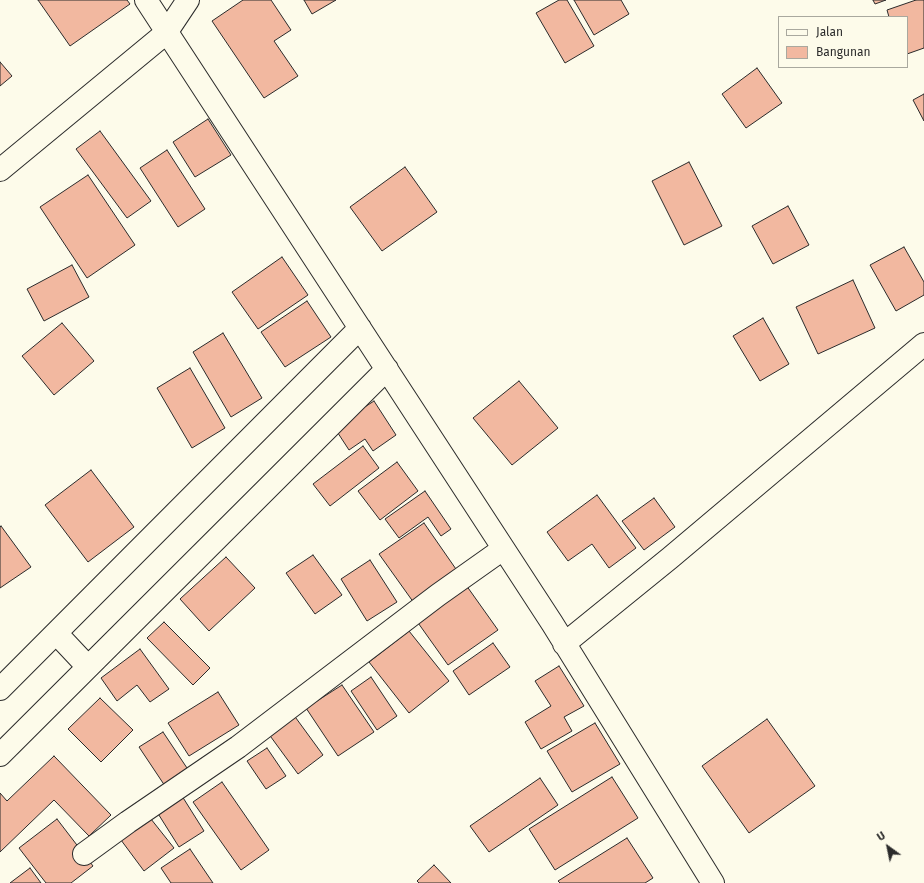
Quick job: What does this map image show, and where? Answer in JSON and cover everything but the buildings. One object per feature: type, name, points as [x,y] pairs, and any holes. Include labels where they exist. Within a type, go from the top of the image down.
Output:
[{"type":"street","points":[[146,0],[166,33],[387,369],[503,549],[713,883]]},
{"type":"street","points":[[0,170],[166,33],[188,0]]},
{"type":"street","points":[[0,689],[60,637],[360,328]]},
{"type":"street","points":[[564,644],[670,558],[924,344]]},
{"type":"street","points":[[0,755],[83,662],[387,369]]},
{"type":"street","points":[[84,854],[238,747],[438,595],[503,549]]},
{"type":"street","points":[[60,637],[83,662]]}]
